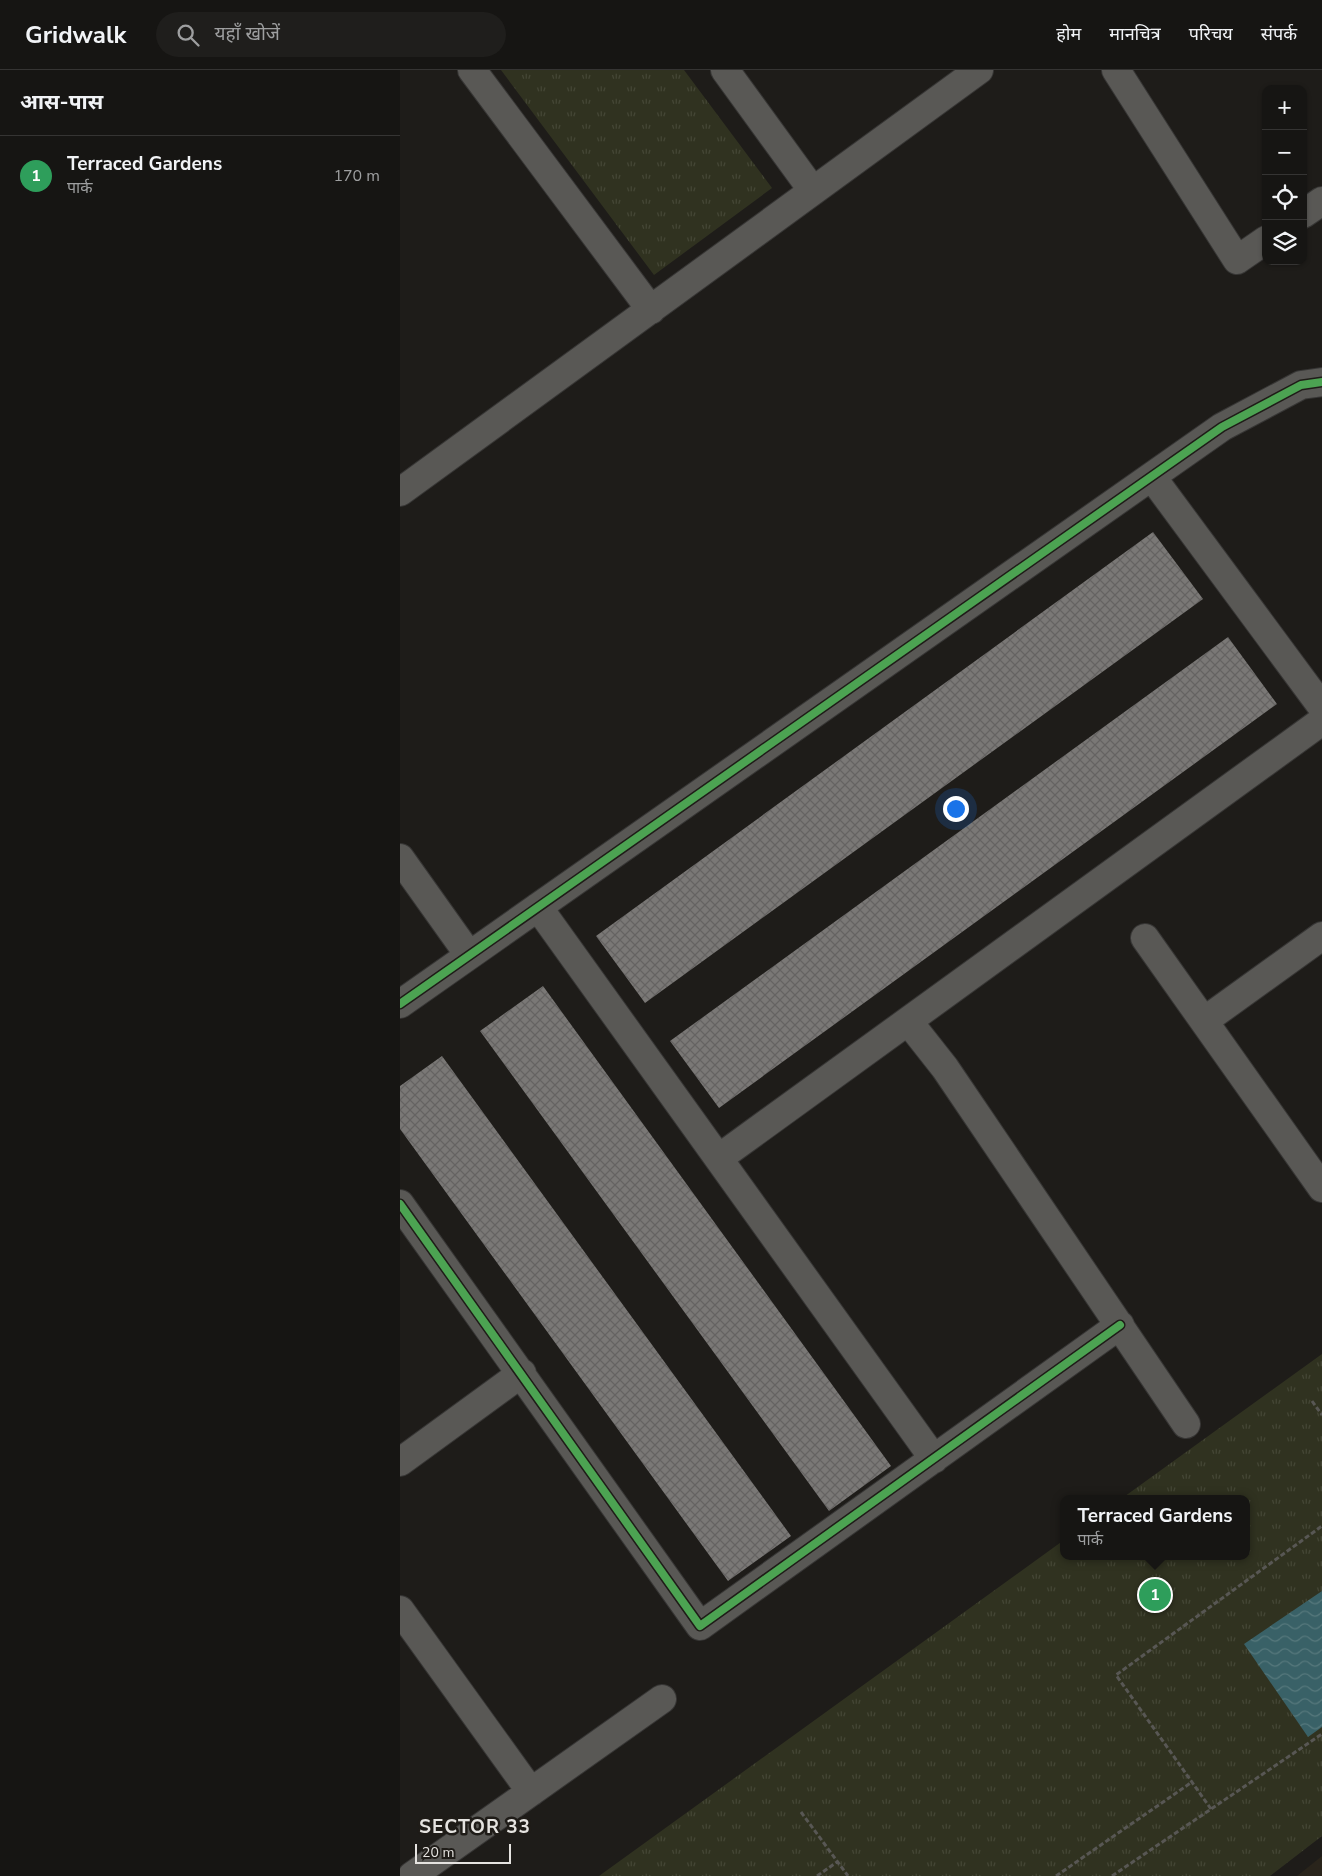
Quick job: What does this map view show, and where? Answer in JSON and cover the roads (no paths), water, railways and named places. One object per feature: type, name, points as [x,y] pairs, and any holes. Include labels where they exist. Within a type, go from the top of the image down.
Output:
[{"type":"street","points":[[472,70],[650,310]]},
{"type":"street","points":[[725,70],[813,191]]},
{"type":"street","points":[[400,492],[979,70]]},
{"type":"street","points":[[1116,70],[1237,260],[1262,243]]},
{"type":"street","points":[[1307,211],[1322,201]]},
{"type":"street","points":[[400,1004],[1222,427],[1301,385],[1322,382]]},
{"type":"street","points":[[1152,477],[1322,707]]},
{"type":"street","points":[[719,1158],[1322,721]]},
{"type":"street","points":[[400,858],[469,955]]},
{"type":"street","points":[[538,907],[934,1459]]},
{"type":"street","points":[[1204,1021],[1322,936]]},
{"type":"street","points":[[1145,938],[1322,1188]]},
{"type":"street","points":[[908,1021],[945,1068],[1186,1424]]},
{"type":"street","points":[[400,1204],[522,1373],[700,1626],[1120,1325]]},
{"type":"street","points":[[400,1462],[522,1373]]},
{"type":"street","points":[[400,1610],[531,1792]]},
{"type":"street","points":[[412,1876],[662,1699]]},
{"type":"water","points":[[1322,1591],[1322,1727],[1308,1737],[1244,1644]]},
{"type":"place","name":"Terraced Gardens","points":[[1155,1595]]},
{"type":"district","name":"SECTOR 33","points":[[475,1826]]}]
